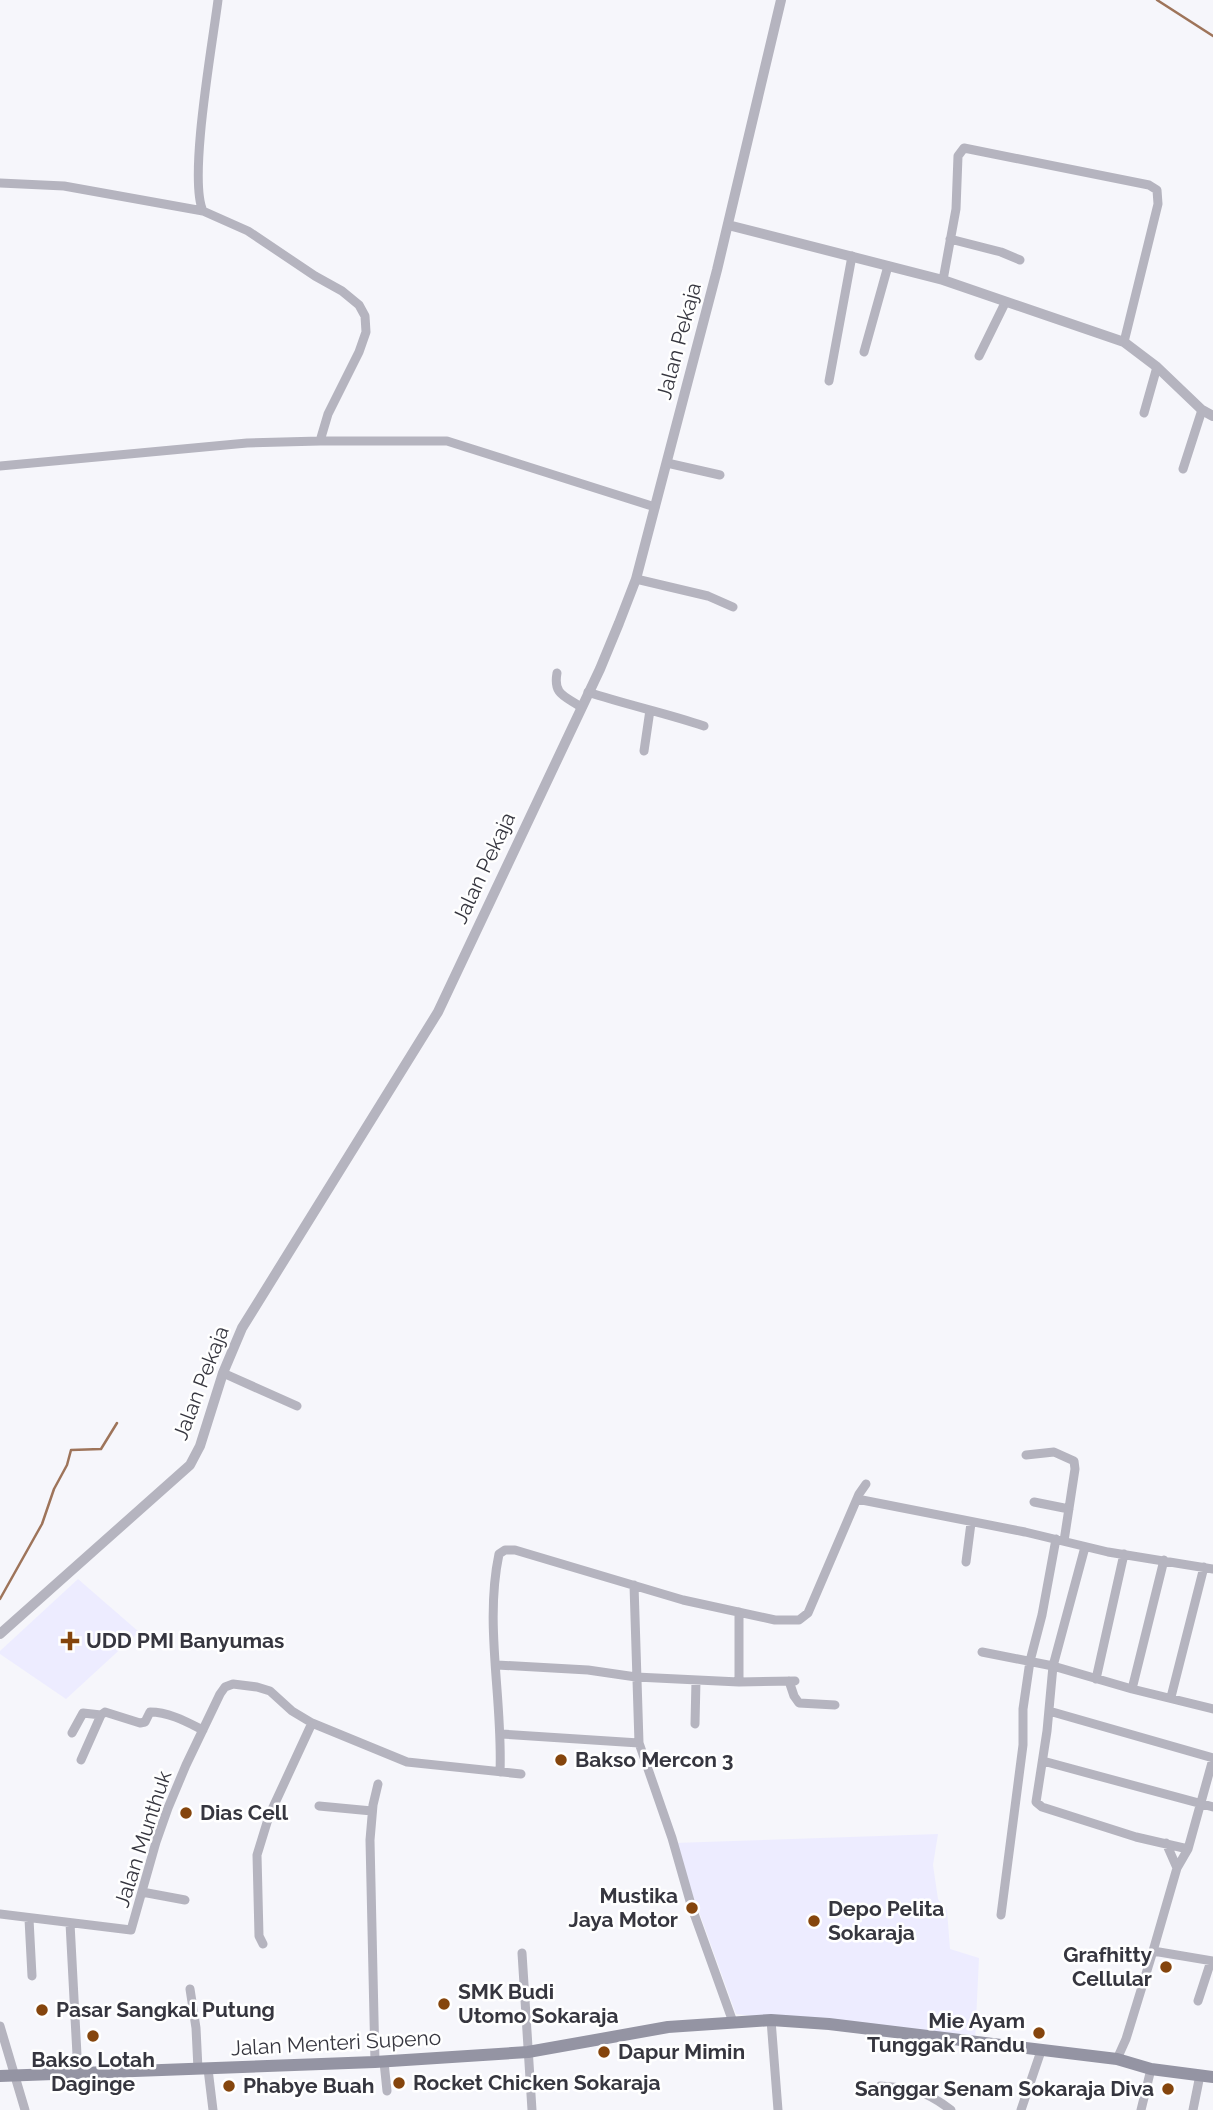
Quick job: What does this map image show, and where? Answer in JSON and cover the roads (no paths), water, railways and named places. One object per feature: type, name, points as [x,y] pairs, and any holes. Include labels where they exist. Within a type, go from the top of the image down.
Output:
[{"type":"main road","name":"Jalan Menteri Supeno","points":[[0,2076],[379,2062],[528,2052],[668,2027],[771,2020],[851,2026],[1117,2059],[1151,2069],[1206,2076]]},
{"type":"street","points":[[203,211],[199,200],[201,139],[218,0]]},
{"type":"street","name":"Jalan Pekaja","points":[[0,1634],[190,1465],[200,1446],[223,1373],[242,1328],[438,1012],[610,646],[636,579],[728,225],[781,0]]},
{"type":"street","points":[[943,280],[953,239],[958,156],[964,148],[1149,185],[1157,190],[1158,204],[1124,342]]},
{"type":"street","points":[[0,183],[64,186],[203,211],[248,231],[342,291],[359,305],[365,316],[366,332],[328,414],[320,441]]},
{"type":"street","points":[[728,225],[943,280],[1124,342],[1157,367],[1202,410],[1213,416]]},
{"type":"street","points":[[953,239],[1001,251],[1020,260]]},
{"type":"street","points":[[829,380],[852,256]]},
{"type":"street","points":[[864,352],[888,266]]},
{"type":"street","points":[[979,355],[1005,303]]},
{"type":"street","points":[[1144,413],[1157,367]]},
{"type":"street","points":[[1183,469],[1202,410]]},
{"type":"street","points":[[0,466],[247,443],[447,441],[655,507]]},
{"type":"street","points":[[667,463],[720,475]]},
{"type":"street","points":[[636,579],[708,596],[733,607]]},
{"type":"street","points":[[556,673],[557,691],[581,707]]},
{"type":"street","points":[[588,692],[704,726]]},
{"type":"street","points":[[644,751],[650,710]]},
{"type":"street","points":[[223,1373],[297,1406]]},
{"type":"street","points":[[1001,1915],[1023,1745],[1023,1709],[1030,1661],[1069,1509],[1075,1469],[1074,1461],[1054,1452],[1026,1455]]},
{"type":"street","points":[[500,1772],[502,1734],[494,1640],[494,1585],[499,1554],[505,1550],[515,1550],[634,1585],[775,1620],[803,1618],[808,1613],[866,1484]]},
{"type":"street","points":[[857,1499],[1085,1547],[1208,1568],[1171,1697]]},
{"type":"street","points":[[1034,1502],[1069,1509]]},
{"type":"street","points":[[966,1562],[971,1523]]},
{"type":"street","points":[[1085,1547],[1053,1666],[1037,1802],[1042,1807],[1136,1837],[1188,1849]]},
{"type":"street","points":[[1096,1679],[1124,1554]]},
{"type":"street","points":[[1132,1689],[1164,1560]]},
{"type":"street","points":[[634,1585],[639,1743],[672,1838],[692,1908],[733,2022]]},
{"type":"street","points":[[738,1612],[739,1682]]},
{"type":"street","points":[[982,1652],[1053,1666],[1132,1689],[1212,1705]]},
{"type":"street","points":[[497,1665],[588,1670],[636,1677],[739,1682],[792,1681],[794,1696],[799,1703],[835,1705]]},
{"type":"street","points":[[695,1724],[696,1680]]},
{"type":"street","name":"Jalan Munthuk","points":[[0,1914],[131,1930],[168,1808],[225,1686],[233,1684],[270,1691],[292,1711],[312,1723]]},
{"type":"street","points":[[72,1733],[83,1713],[109,1712],[143,1723],[150,1712],[156,1712],[178,1718],[204,1730]]},
{"type":"street","points":[[1049,1712],[1213,1758],[1188,1849],[1177,1868],[1126,2039],[1117,2059]]},
{"type":"street","points":[[81,1760],[101,1714]]},
{"type":"street","points":[[263,1944],[259,1936],[257,1855],[269,1816],[312,1723],[407,1762],[521,1774]]},
{"type":"street","points":[[502,1734],[639,1743]]},
{"type":"street","points":[[1043,1761],[1213,1807]]},
{"type":"street","points":[[378,1784],[372,1811],[370,1840],[379,2062],[387,2091]]},
{"type":"street","points":[[319,1806],[372,1811]]},
{"type":"street","points":[[1166,1843],[1177,1868]]},
{"type":"street","points":[[142,1892],[185,1900]]},
{"type":"street","points":[[29,1919],[32,1976]]},
{"type":"street","points":[[70,1923],[78,2074]]},
{"type":"street","points":[[1153,1951],[1212,1961],[1198,2001]]},
{"type":"street","points":[[522,1953],[532,2110]]},
{"type":"street","points":[[190,1989],[203,2069],[213,2110]]},
{"type":"street","points":[[771,2020],[778,2110]]},
{"type":"street","points":[[0,2026],[25,2110]]},
{"type":"street","points":[[1021,2110],[1041,2051]]},
{"type":"street","points":[[1141,2110],[1151,2069]]},
{"type":"street","points":[[1193,2110],[1206,2076]]},
{"type":"street","points":[[880,2086],[919,2090],[933,2096],[951,2110]]},
{"type":"waterway","points":[[1157,0],[1213,36]]},
{"type":"waterway","points":[[0,1599],[42,1524],[71,1450],[101,1449],[117,1423]]},
{"type":"place","name":"UDD PMI Banyumas","points":[[70,1641]]},
{"type":"place","name":"Bakso Mercon 3","points":[[561,1760]]},
{"type":"place","name":"Dias Cell","points":[[186,1813]]},
{"type":"place","name":"Mustika Jaya Motor","points":[[692,1908]]},
{"type":"place","name":"Depo Pelita Sokaraja","points":[[814,1921]]},
{"type":"place","name":"Grafhitty Cellular","points":[[1166,1967]]},
{"type":"place","name":"SMK Budi Utomo Sokaraja","points":[[444,2004]]},
{"type":"place","name":"Pasar Sangkal Putung","points":[[42,2010]]},
{"type":"place","name":"Mie Ayam Tunggak Randu","points":[[1039,2033]]},
{"type":"place","name":"Bakso Lotah Daginge","points":[[93,2036]]},
{"type":"place","name":"Dapur Mimin","points":[[604,2052]]},
{"type":"place","name":"Rocket Chicken Sokaraja","points":[[399,2083]]},
{"type":"place","name":"Phabye Buah","points":[[229,2086]]},
{"type":"place","name":"Sanggar Senam Sokaraja Diva","points":[[1168,2089]]}]
